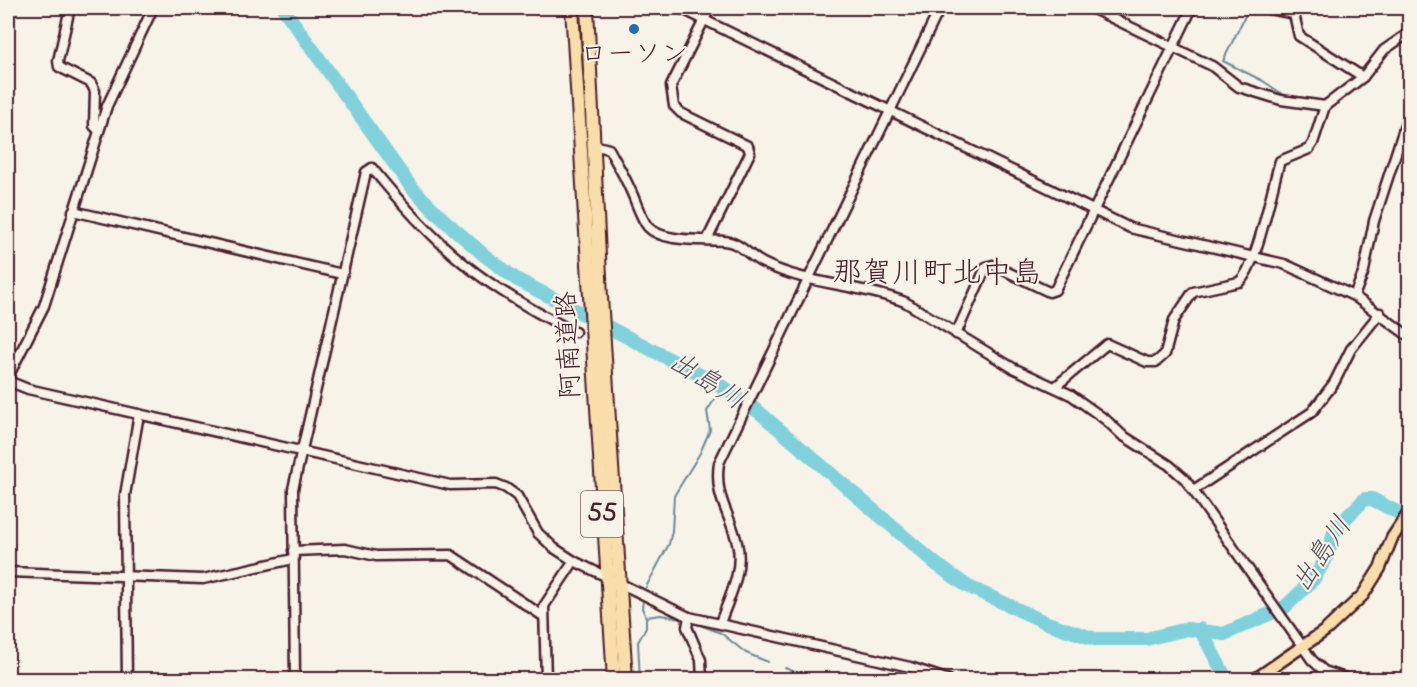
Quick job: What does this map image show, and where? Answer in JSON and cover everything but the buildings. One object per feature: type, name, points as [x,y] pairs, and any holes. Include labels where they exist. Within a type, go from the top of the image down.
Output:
[{"type":"highway","name":"阿南道路","points":[[572,8],[621,584],[626,680]]},
{"type":"highway","name":"阿南道路","points":[[587,8],[596,295]]},
{"type":"highway","name":"阿南道路","points":[[600,350],[605,575],[614,680]]},
{"type":"main road","points":[[1254,680],[1304,646],[1363,595],[1407,516]]},
{"type":"street","points":[[70,8],[58,61],[59,68],[91,83],[95,91],[94,126],[98,130]]},
{"type":"street","points":[[153,8],[124,65],[98,130],[44,306],[8,379],[28,389],[450,485],[496,484],[518,496],[538,533],[554,548],[574,561],[689,617],[910,667],[949,680]]},
{"type":"street","points":[[680,8],[1140,232],[1284,264],[1354,296],[1410,337]]},
{"type":"street","points":[[707,240],[750,153],[748,146],[681,113],[674,106],[671,86],[711,8]]},
{"type":"street","points":[[720,623],[738,570],[739,557],[737,542],[719,497],[716,480],[719,463],[940,8]]},
{"type":"street","points":[[1091,8],[1221,71],[1239,87],[1281,100],[1325,106]]},
{"type":"street","points":[[956,334],[986,267],[993,265],[1049,292],[1055,290],[1192,8]]},
{"type":"street","points":[[1264,8],[1294,11],[1299,36],[1305,43],[1361,75]]},
{"type":"street","points":[[1056,386],[1107,344],[1147,362],[1156,362],[1162,358],[1174,320],[1193,292],[1239,282],[1243,279],[1253,257],[1280,161],[1309,149],[1325,106],[1361,75],[1383,50],[1410,32]]},
{"type":"street","points":[[1354,296],[1410,110]]},
{"type":"street","points":[[593,145],[609,148],[648,226],[656,232],[684,239],[726,241],[740,245],[761,262],[845,289],[888,296],[904,302],[1013,368],[1056,386],[1106,420],[1122,435],[1169,465],[1195,489],[1312,660],[1324,671],[1351,680]]},
{"type":"street","points":[[295,680],[292,489],[303,451],[366,172],[372,168],[423,228],[488,284],[529,310],[575,332]]},
{"type":"street","points":[[73,211],[342,274]]},
{"type":"street","points":[[1195,489],[1312,412],[1338,376],[1351,349],[1380,313]]},
{"type":"street","points":[[127,680],[125,482],[139,414]]},
{"type":"street","points":[[8,572],[202,579],[293,555],[345,549],[376,556],[451,555],[543,616]]},
{"type":"street","points":[[546,680],[544,606],[574,561]]},
{"type":"street","points":[[689,617],[687,627],[701,660],[702,680]]},
{"type":"waterway","name":"出島川","points":[[283,8],[411,187],[484,255],[516,279],[723,387],[759,412],[936,564],[967,586],[1047,623],[1095,639],[1146,639],[1187,629],[1224,634],[1285,607],[1313,580],[1327,557],[1335,529],[1365,499],[1372,499],[1410,519]]},
{"type":"waterway","points":[[1245,8],[1248,10],[1223,61],[1263,81],[1287,97]]},
{"type":"waterway","points":[[1380,49],[1395,38]]},
{"type":"waterway","points":[[646,587],[669,544],[674,496],[700,453],[710,430],[707,411],[723,387]]},
{"type":"waterway","points":[[643,601],[642,608],[646,617],[661,615],[685,619]]},
{"type":"waterway","points":[[640,680],[638,642],[646,628],[646,617]]},
{"type":"waterway","points":[[692,622],[721,633],[746,653],[768,662]]},
{"type":"waterway","name":"出島川","points":[[1200,629],[1227,680]]},
{"type":"waterway","points":[[785,668],[816,680]]},
{"type":"place","name":"ローソン","points":[[634,29]]},
{"type":"district","name":"那賀川町北中島","points":[[937,275]]}]
